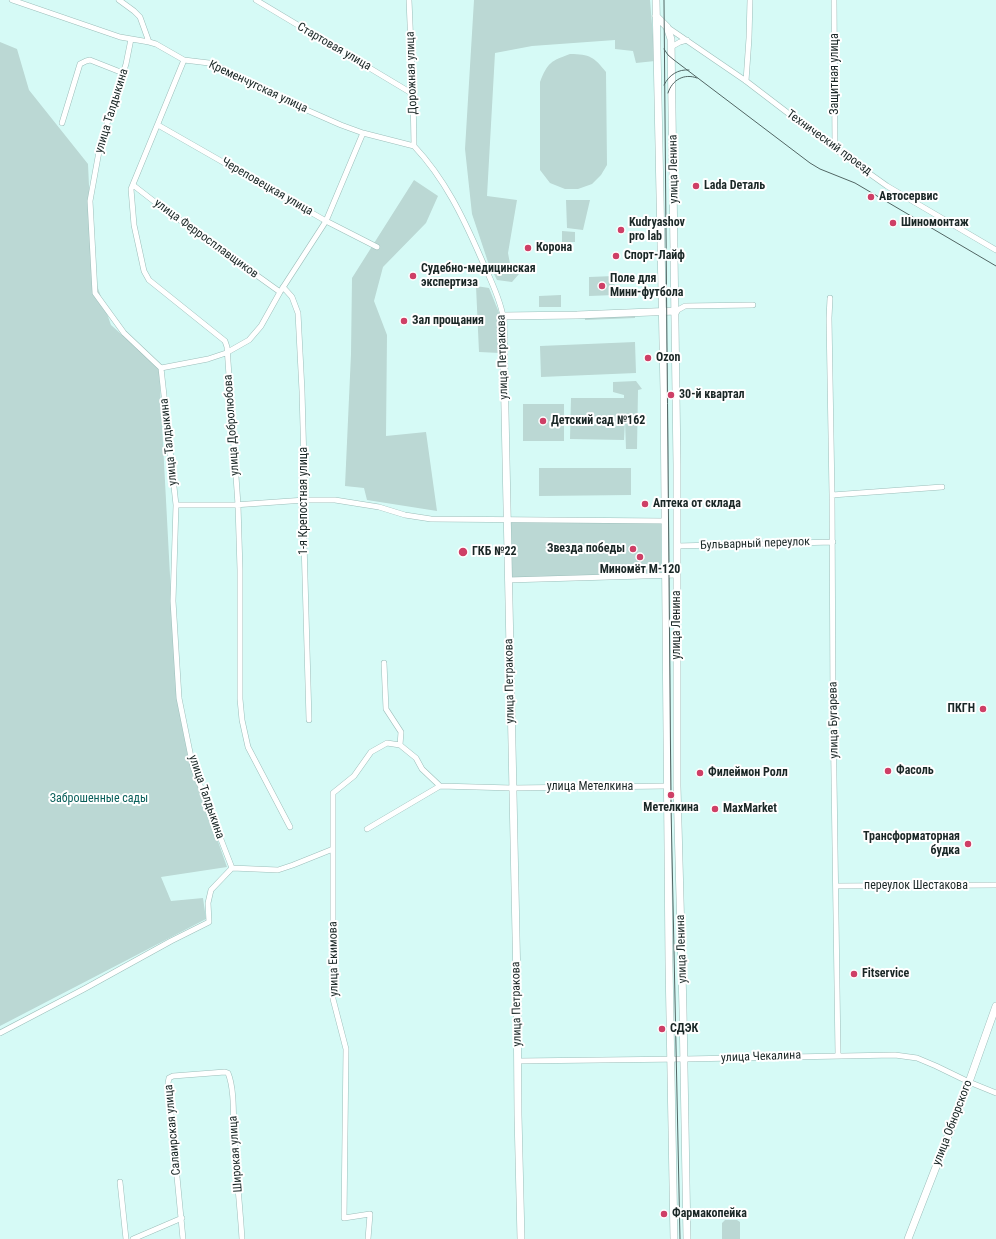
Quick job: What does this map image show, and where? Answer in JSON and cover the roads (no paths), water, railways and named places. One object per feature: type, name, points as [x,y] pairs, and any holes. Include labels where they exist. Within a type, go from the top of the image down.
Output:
[{"type":"main road","name":"улица Ленина","points":[[656,0],[662,312],[674,1239]]},
{"type":"main road","points":[[656,16],[668,27]]},
{"type":"main road","name":"улица Ленина","points":[[668,27],[671,39],[676,311],[677,786],[687,1239]]},
{"type":"main road","points":[[503,316],[676,311]]},
{"type":"main road","name":"улица Петракова","points":[[503,316],[521,1239]]},
{"type":"main road","name":"улица Обнорского","points":[[908,1239],[969,1082],[996,1006]]},
{"type":"street","name":"Кременчугская улица","points":[[12,0],[120,36],[156,44],[184,60],[209,62],[290,104],[341,125],[363,133],[414,146]]},
{"type":"street","points":[[119,0],[140,17],[149,42]]},
{"type":"street","name":"Стартовая улица","points":[[256,0],[413,94]]},
{"type":"street","name":"Дорожная улица","points":[[408,0],[414,146]]},
{"type":"street","points":[[746,81],[750,0]]},
{"type":"street","name":"Защитная улица","points":[[834,0],[835,149]]},
{"type":"street","name":"Технический проезд","points":[[668,27],[746,81],[835,149],[887,186],[996,250]]},
{"type":"street","name":"улица Талдыкина","points":[[132,39],[123,74],[100,146],[90,201],[95,293],[124,333],[161,368],[176,505],[173,601],[179,698],[193,766],[232,868]]},
{"type":"street","points":[[671,47],[688,40]]},
{"type":"street","points":[[62,123],[80,64],[90,60],[123,74]]},
{"type":"street","name":"улица Добролюбова","points":[[184,60],[131,189],[134,225],[144,271],[149,280],[225,342],[227,347],[226,353],[238,505],[240,570],[240,699],[242,720],[248,747],[290,827]]},
{"type":"street","name":"Череповецкая улица","points":[[158,125],[326,221],[377,247]]},
{"type":"street","points":[[161,368],[208,359],[226,353],[249,340],[257,331],[283,287],[326,221],[363,133]]},
{"type":"street","name":"улица Петракова","points":[[414,146],[425,158],[450,193],[488,274],[500,302],[503,316]]},
{"type":"street","name":"улица Ферросплавщиков","points":[[133,185],[280,292]]},
{"type":"street","name":"1-я Крепостная улица","points":[[283,287],[292,297],[298,313],[305,500],[303,506],[308,720]]},
{"type":"street","name":"улица Бугарева","points":[[830,298],[833,708],[838,1055]]},
{"type":"street","points":[[676,311],[685,306],[753,305]]},
{"type":"street","points":[[832,495],[942,487]]},
{"type":"street","points":[[176,505],[238,505],[305,500],[335,500],[379,507],[405,515],[431,519],[665,521]]},
{"type":"street","name":"Бульварный переулок","points":[[677,546],[832,542]]},
{"type":"street","points":[[508,580],[677,575]]},
{"type":"street","points":[[367,829],[440,786],[422,770],[416,758],[400,745],[401,732],[386,710],[384,662]]},
{"type":"street","name":"улица Екимова","points":[[368,1239],[370,1214],[344,1218],[346,1049],[333,999],[333,793],[354,776],[371,752],[387,743],[400,745]]},
{"type":"street","name":"улица Метелкина","points":[[440,786],[512,788],[667,786]]},
{"type":"street","points":[[0,1033],[209,922],[208,904],[211,890],[232,868],[278,870],[333,849]]},
{"type":"street","name":"переулок Шестакова","points":[[836,886],[996,885]]},
{"type":"street","name":"улица Чекалина","points":[[518,1060],[671,1060],[895,1054],[917,1058],[996,1093]]},
{"type":"street","name":"Салаирская улица","points":[[183,1239],[168,1083],[169,1078],[173,1076],[225,1072]]},
{"type":"street","name":"Широкая улица","points":[[225,1072],[228,1073],[230,1077],[232,1092],[242,1239]]},
{"type":"street","points":[[120,1182],[126,1239]]},
{"type":"street","points":[[133,1239],[182,1218]]},
{"type":"tram line","points":[[664,0],[671,807],[680,1239]]},
{"type":"tram line","points":[[664,49],[674,60],[810,163],[820,169],[855,183],[996,266]]},
{"type":"tram line","points":[[664,85],[668,78],[674,73],[689,70]]},
{"type":"tram line","points":[[668,93],[672,84],[679,79],[688,76],[697,78]]},
{"type":"place","name":"Lada Dеталь","points":[[696,186]]},
{"type":"place","name":"Автосервис","points":[[871,197]]},
{"type":"place","name":"Шиномонтаж","points":[[893,223]]},
{"type":"place","name":"Kudryashov pro lab","points":[[621,230]]},
{"type":"place","name":"Корона","points":[[528,248]]},
{"type":"place","name":"Спорт-Лайф","points":[[616,256]]},
{"type":"place","name":"Судебно-медицинская экспертиза","points":[[413,276]]},
{"type":"place","name":"Поле для Мини-футбола","points":[[602,286]]},
{"type":"place","name":"Зал прощания","points":[[404,321]]},
{"type":"place","name":"Ozon","points":[[648,358]]},
{"type":"place","name":"30-й квартал","points":[[671,395]]},
{"type":"place","name":"Детский сад №162","points":[[543,421]]},
{"type":"place","name":"Аптека от склада","points":[[645,504]]},
{"type":"place","name":"Звезда победы","points":[[633,549]]},
{"type":"place","name":"ГКБ №22","points":[[463,552]]},
{"type":"place","name":"Миномёт М-120","points":[[640,557]]},
{"type":"place","name":"ПКГН","points":[[983,709]]},
{"type":"place","name":"Фасоль","points":[[888,771]]},
{"type":"place","name":"Филеймон Ролл","points":[[700,773]]},
{"type":"place","name":"Метелкина","points":[[671,795]]},
{"type":"place","name":"MaxMarket","points":[[715,809]]},
{"type":"place","name":"Трансформаторная будка","points":[[968,844]]},
{"type":"place","name":"Fitservice","points":[[854,974]]},
{"type":"place","name":"СДЭК","points":[[662,1029]]},
{"type":"place","name":"Фармакопейка","points":[[664,1214]]},
{"type":"park label","name":"Заброшенные сады","points":[[99,799]]}]
